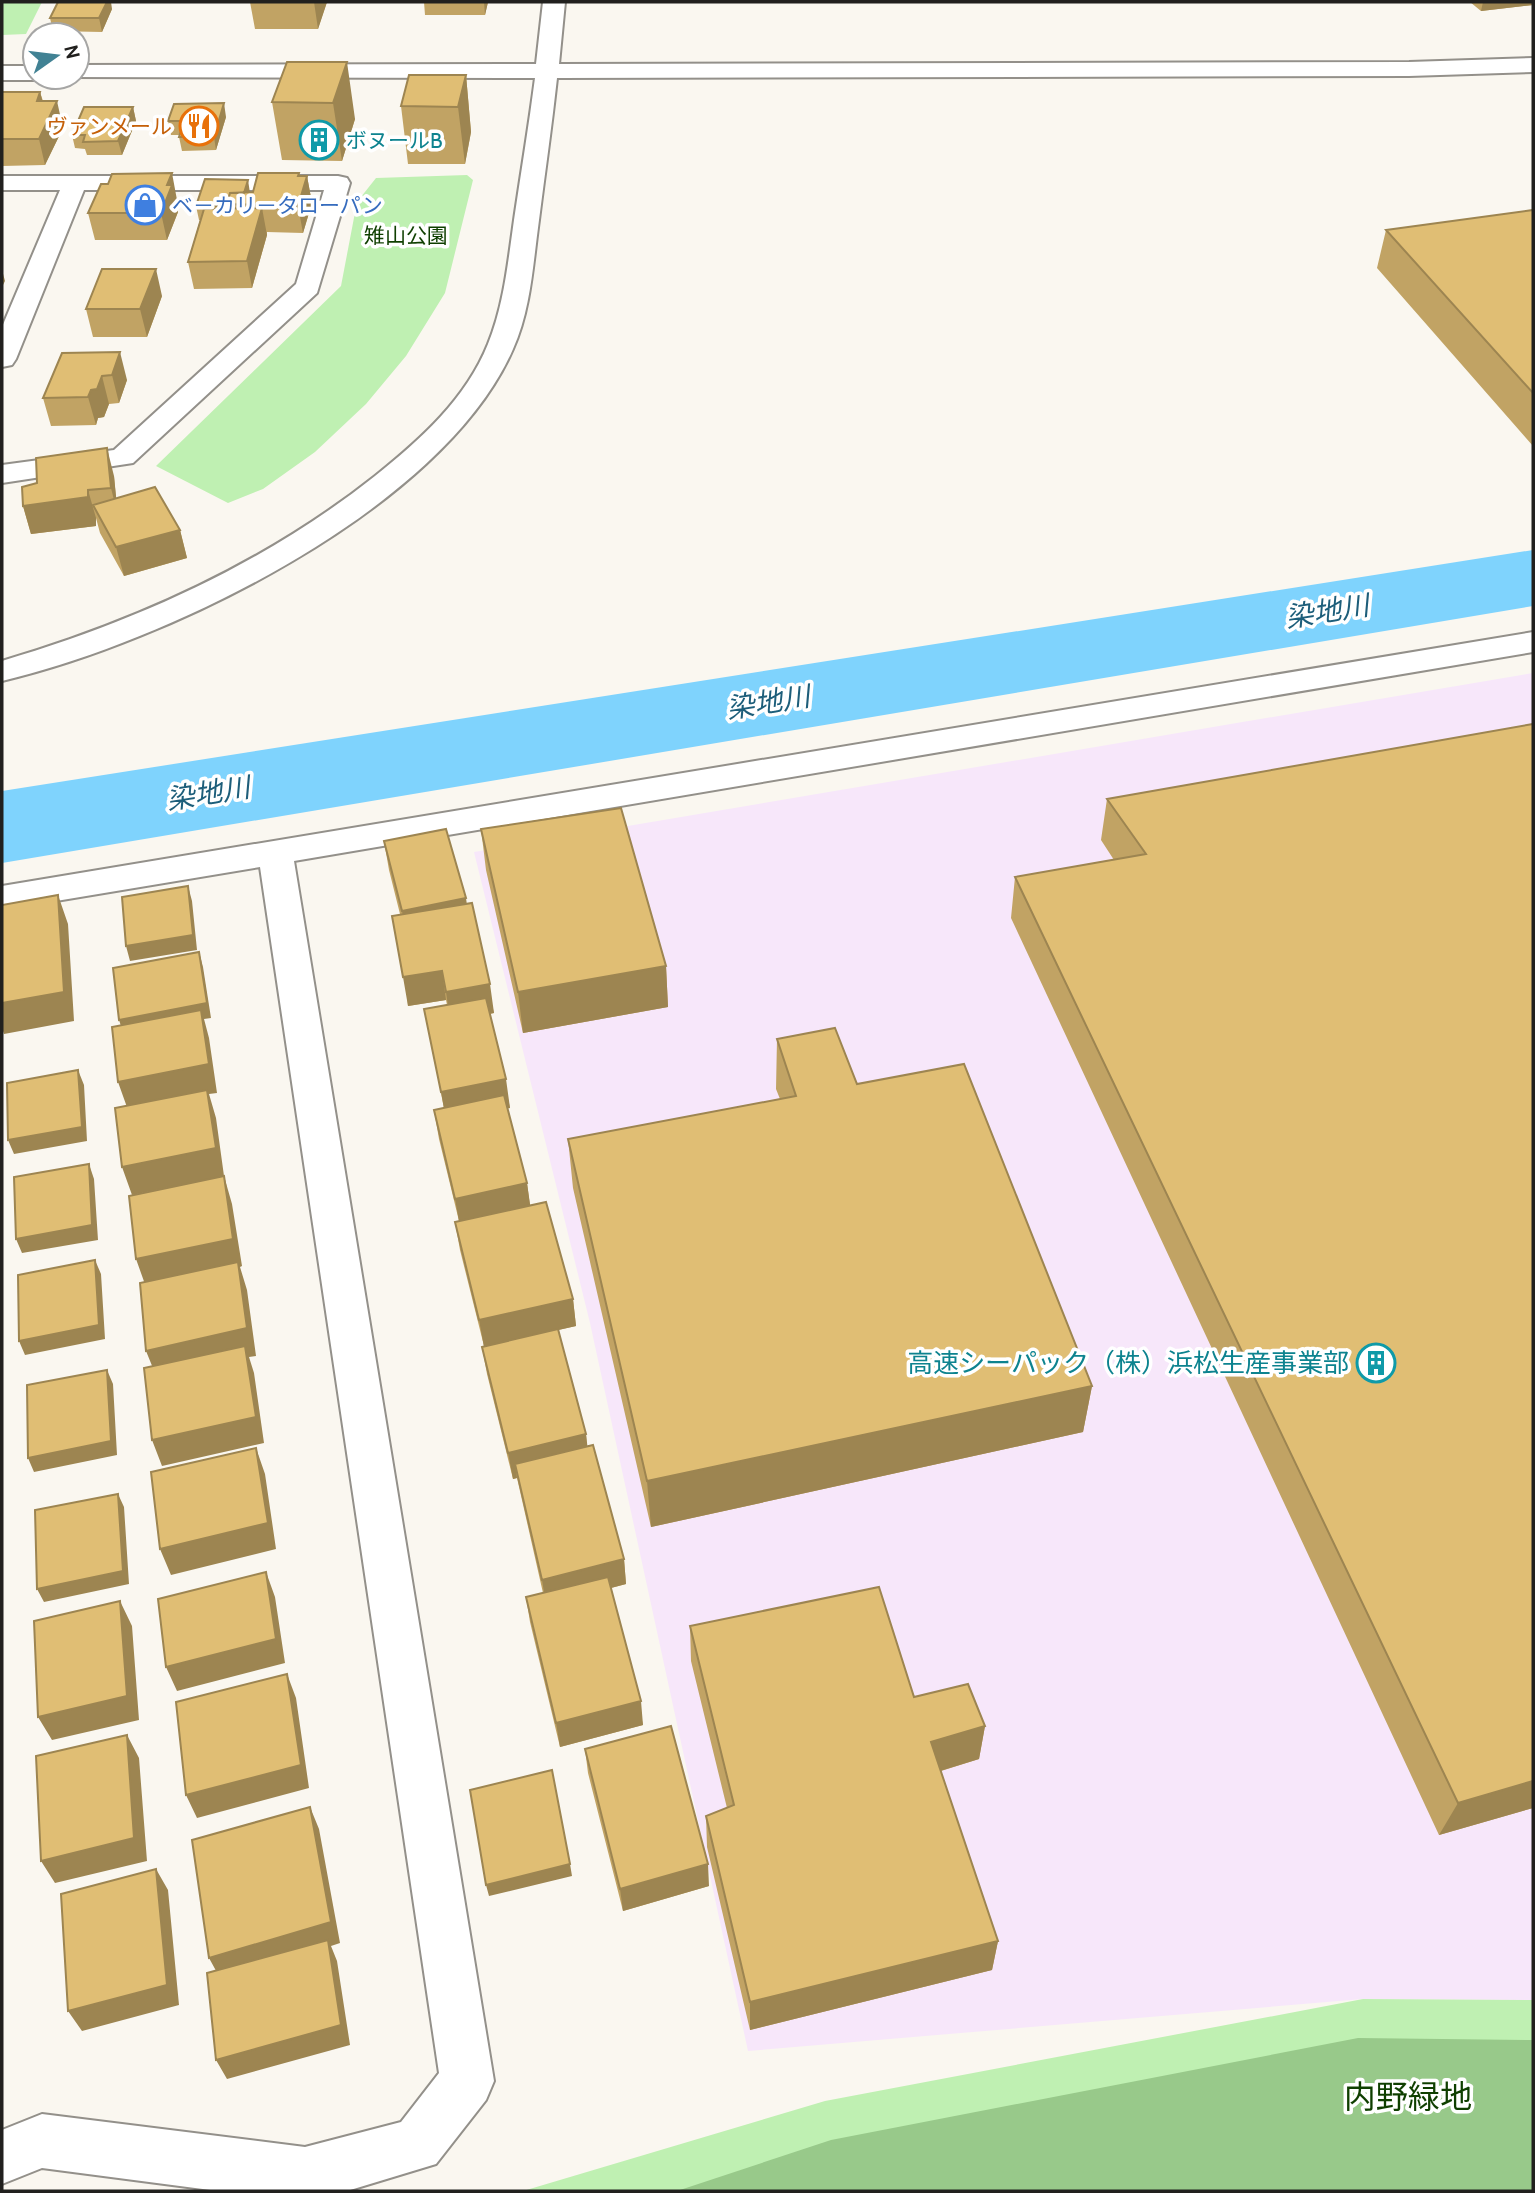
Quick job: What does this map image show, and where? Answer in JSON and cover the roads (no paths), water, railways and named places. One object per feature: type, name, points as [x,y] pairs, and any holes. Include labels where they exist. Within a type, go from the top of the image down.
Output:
[{"type":"street","points":[[2,671],[71,652],[238,581],[323,531],[424,450],[466,408],[492,365],[508,324],[548,70],[554,2]]},
{"type":"street","points":[[91,72],[1381,69],[1533,65]]},
{"type":"street","points":[[2,73],[21,73]]},
{"type":"street","points":[[2,183],[338,183],[309,287],[123,457],[2,474]]},
{"type":"street","points":[[2,359],[75,183]]},
{"type":"street","points":[[2,898],[1533,642]]},
{"type":"street","points":[[2,2157],[42,2141],[305,2175],[417,2145],[467,2081],[275,852]]},
{"type":"waterway","name":"染地川","points":[[2,827],[1533,578]]},
{"type":"place","name":"ヴァンメール","points":[[199,126]]},
{"type":"place","name":"ボヌールB","points":[[319,140]]},
{"type":"place","name":"ベ－カリ－タローパン","points":[[145,205]]},
{"type":"place","name":"高速シーパック（株）浜松生産事業部","points":[[1376,1363]]},
{"type":"park label","name":"雉山公園","points":[[406,235]]},
{"type":"park label","name":"内野緑地","points":[[1408,2096]]}]
